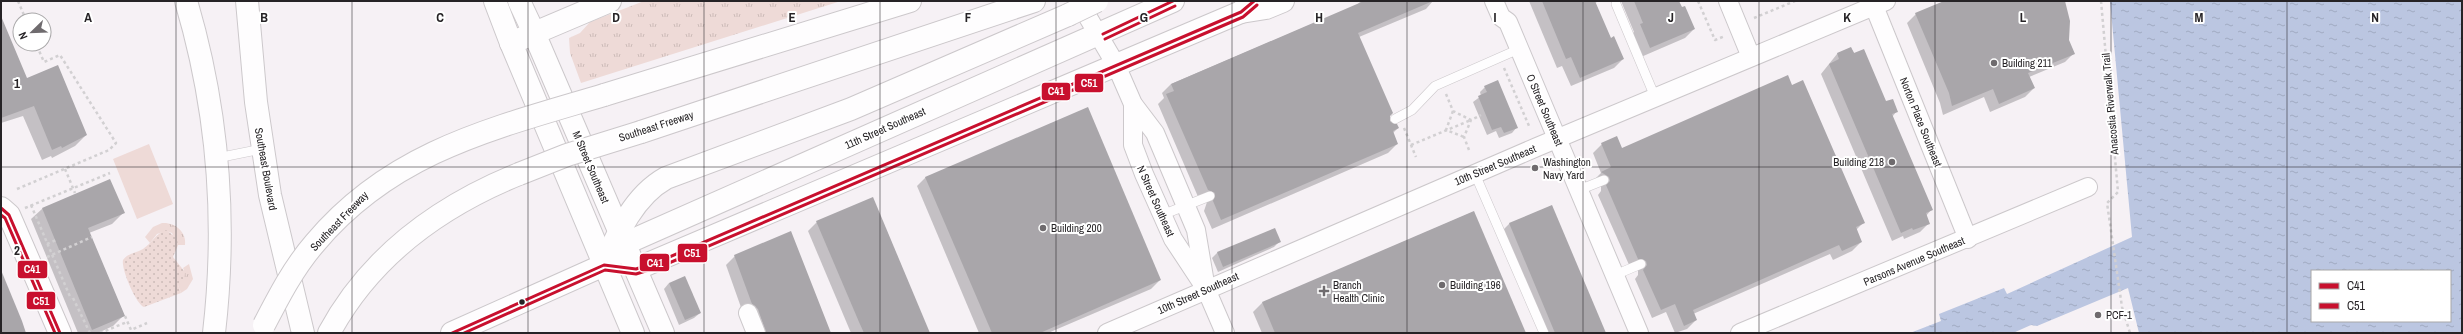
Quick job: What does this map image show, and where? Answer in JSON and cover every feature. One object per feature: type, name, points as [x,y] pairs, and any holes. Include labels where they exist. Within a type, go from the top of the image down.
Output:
[{"type":"main road","points":[[186,1],[205,79],[217,158],[220,246],[214,333]]},
{"type":"main road","name":"Southeast Boulevard","points":[[247,1],[262,149],[276,226],[304,333]]},
{"type":"main road","points":[[495,1],[511,43],[633,333]]},
{"type":"main road","name":"M Street Southeast","points":[[519,1],[663,333]]},
{"type":"main road","points":[[511,43],[610,1]]},
{"type":"main road","name":"Southeast Freeway","points":[[260,333],[282,290],[314,243],[370,188],[424,156],[512,122],[910,1]]},
{"type":"main road","name":"Southeast Freeway","points":[[329,333],[351,300],[374,271],[413,233],[461,200],[495,184],[567,155],[641,132],[1034,1]]},
{"type":"main road","points":[[452,333],[604,264],[621,238],[643,195],[666,178],[865,103],[1075,8],[1097,1]]},
{"type":"main road","name":"11th Street Southeast","points":[[621,238],[645,233],[1098,36],[1174,1]]},
{"type":"main road","points":[[604,264],[636,269],[1116,65],[1247,6],[1266,8],[1283,1]]},
{"type":"main road","points":[[9,206],[60,333]]},
{"type":"street","name":"O Street Southeast","points":[[1494,1],[1501,17],[1508,22],[1639,333]]},
{"type":"street","points":[[1728,1],[1751,57]]},
{"type":"street","name":"10th Street Southeast","points":[[1107,333],[1206,289],[1655,97],[1880,3]]},
{"type":"street","name":"Norton Place Southeast","points":[[1880,3],[1968,239]]},
{"type":"street","name":"N Street Southeast","points":[[1075,8],[1098,36],[1116,65],[1133,104],[1155,133],[1196,230],[1206,289]]},
{"type":"street","name":"N Street Southeast","points":[[1133,104],[1133,145],[1173,239],[1206,289],[1225,333]]},
{"type":"street","name":"Parsons Avenue Southeast","points":[[1740,333],[2088,188]]},
{"type":"street","points":[[748,313],[756,333]]},
{"type":"lane","points":[[1616,4],[1655,97]]},
{"type":"lane","points":[[1395,119],[1412,110],[1435,86],[1519,49]]},
{"type":"lane","points":[[217,158],[262,149]]},
{"type":"lane","points":[[1475,174],[1544,333]]},
{"type":"lane","points":[[1579,190],[1604,180]]},
{"type":"lane","points":[[1162,215],[1210,196]]},
{"type":"lane","points":[[1615,275],[1641,264]]},
{"type":"path","points":[[18,1],[23,12]]},
{"type":"path","points":[[1698,1],[1715,40]]},
{"type":"path","name":"Anacostia Riverwalk Trail","points":[[2101,1],[2118,192],[2107,203],[2122,307],[2130,333]]},
{"type":"path","points":[[9,206],[65,169],[109,150],[116,143],[60,55],[44,62],[40,52]]},
{"type":"path","points":[[1504,67],[1529,126]]},
{"type":"path","points":[[1441,83],[1453,111],[1471,120]]},
{"type":"path","points":[[1446,130],[1453,111]]},
{"type":"path","points":[[1412,145],[1481,115]]},
{"type":"path","points":[[1469,150],[1464,137],[1471,120]]},
{"type":"path","points":[[1403,126],[1416,157]]},
{"type":"path","points":[[1446,130],[1464,137]]},
{"type":"path","points":[[65,169],[76,193]]},
{"type":"path","points":[[9,206],[31,205],[110,172]]},
{"type":"path","points":[[31,205],[47,244],[90,333]]},
{"type":"path","points":[[46,257],[92,237]]},
{"type":"path","points":[[47,244],[56,240]]},
{"type":"path","points":[[64,301],[77,296]]},
{"type":"path","points":[[125,316],[131,330],[147,323]]},
{"type":"path","points":[[100,333],[127,322]]},
{"type":"green space","points":[[644,1],[841,1],[581,83],[570,53],[569,38],[580,33],[590,22]]},
{"type":"green space","points":[[149,144],[173,204],[137,219],[113,159]]},
{"type":"green space","points":[[162,223],[176,226],[184,236],[185,245],[178,245],[172,233],[166,231],[157,234],[150,243],[145,237],[153,227]]},
{"type":"green space","points":[[166,230],[177,238],[178,245],[173,257],[185,272],[184,281],[178,285],[181,293],[144,307],[133,293],[124,271],[123,260],[130,254],[143,249],[159,233]]},
{"type":"green space","points":[[189,264],[193,279],[187,289],[181,293],[178,285],[184,270],[183,268]]},
{"type":"water","points":[[2110,1],[2462,1],[2462,333],[2139,333],[2128,288],[2037,326],[2031,325],[2013,333],[1910,333],[1941,321],[1939,314],[2004,288],[2007,294],[2132,237]]},
{"type":"building","points":[[1364,1],[1433,1],[1358,33],[1393,113],[1390,116],[1390,121],[1397,124],[1399,128],[1393,131],[1398,144],[1221,220],[1213,201],[1215,193],[1208,190],[1166,94],[1174,91],[1171,84]]},
{"type":"building","points":[[1542,1],[1595,1],[1611,38],[1614,36],[1624,59],[1580,78],[1571,57],[1566,59]]},
{"type":"building","points":[[1634,1],[1679,1],[1682,7],[1685,6],[1695,29],[1650,48],[1640,24],[1643,23]]},
{"type":"building","name":"Building 211","points":[[1944,1],[2065,1],[2070,21],[2069,40],[2075,54],[2028,73],[2035,88],[1999,104],[1993,89],[1952,106],[1949,93],[1915,13]]},
{"type":"building","points":[[1,16],[12,42],[12,52],[16,52],[27,78],[58,65],[87,135],[62,148],[61,146],[52,150],[34,106],[1,118]]},
{"type":"building","name":"Building 218","points":[[1851,47],[1854,53],[1864,49],[1886,101],[1893,99],[1898,112],[1892,114],[1933,210],[1926,213],[1930,224],[1913,230],[1912,228],[1901,233],[1829,64],[1839,59],[1837,53]]},
{"type":"building","points":[[1788,75],[1792,85],[1803,80],[1865,223],[1856,227],[1862,242],[1842,251],[1839,245],[1693,310],[1697,320],[1684,326],[1675,304],[1661,310],[1643,270],[1647,265],[1646,261],[1638,259],[1606,185],[1610,181],[1609,177],[1601,172],[1611,167],[1601,143],[1617,136],[1622,148]]},
{"type":"building","points":[[1498,80],[1518,128],[1504,133],[1501,127],[1492,130],[1478,96],[1487,92],[1484,86]]},
{"type":"building","name":"Building 200","points":[[1088,107],[1161,280],[1040,333],[992,333],[925,177]]},
{"type":"building","points":[[110,179],[125,213],[88,228],[125,316],[92,330],[42,208]]},
{"type":"building","points":[[873,197],[930,333],[864,333],[816,221]]},
{"type":"building","points":[[1552,205],[1606,333],[1555,333],[1509,223]]},
{"type":"building","name":"Building 196","points":[[1474,211],[1526,333],[1275,333],[1262,302]]},
{"type":"building","points":[[1275,228],[1281,242],[1223,267],[1217,252]]},
{"type":"building","points":[[791,231],[831,333],[766,333],[758,309],[752,304],[734,255]]},
{"type":"building","points":[[1,270],[22,321],[26,333],[1,333]]},
{"type":"building","points":[[685,276],[701,313],[685,320],[669,283]]},
{"type":"transit line","name":"C41","points":[[1103,34],[1173,1]]},
{"type":"transit line","name":"C41","points":[[452,333],[604,265],[636,269],[660,261],[1241,12],[1254,1]]},
{"type":"transit line","name":"C51","points":[[464,333],[605,270],[636,274],[662,266],[1243,17],[1257,5]]},
{"type":"transit line","name":"C51","points":[[1105,39],[1175,6]]},
{"type":"transit line","name":"C41","points":[[1,208],[9,215],[60,333]]},
{"type":"transit line","name":"C51","points":[[1,215],[5,218],[55,333]]},
{"type":"place","name":"Building 211","points":[[1994,63]]},
{"type":"place","name":"Building 218","points":[[1892,162]]},
{"type":"place","name":"Washington Navy Yard","points":[[1535,168]]},
{"type":"place","name":"Building 200","points":[[1043,228]]},
{"type":"place","name":"Building 196","points":[[1442,285]]},
{"type":"place","name":"Branch Health Clinic","points":[[1324,291]]},
{"type":"place","name":"PCF-1","points":[[2098,315]]}]
